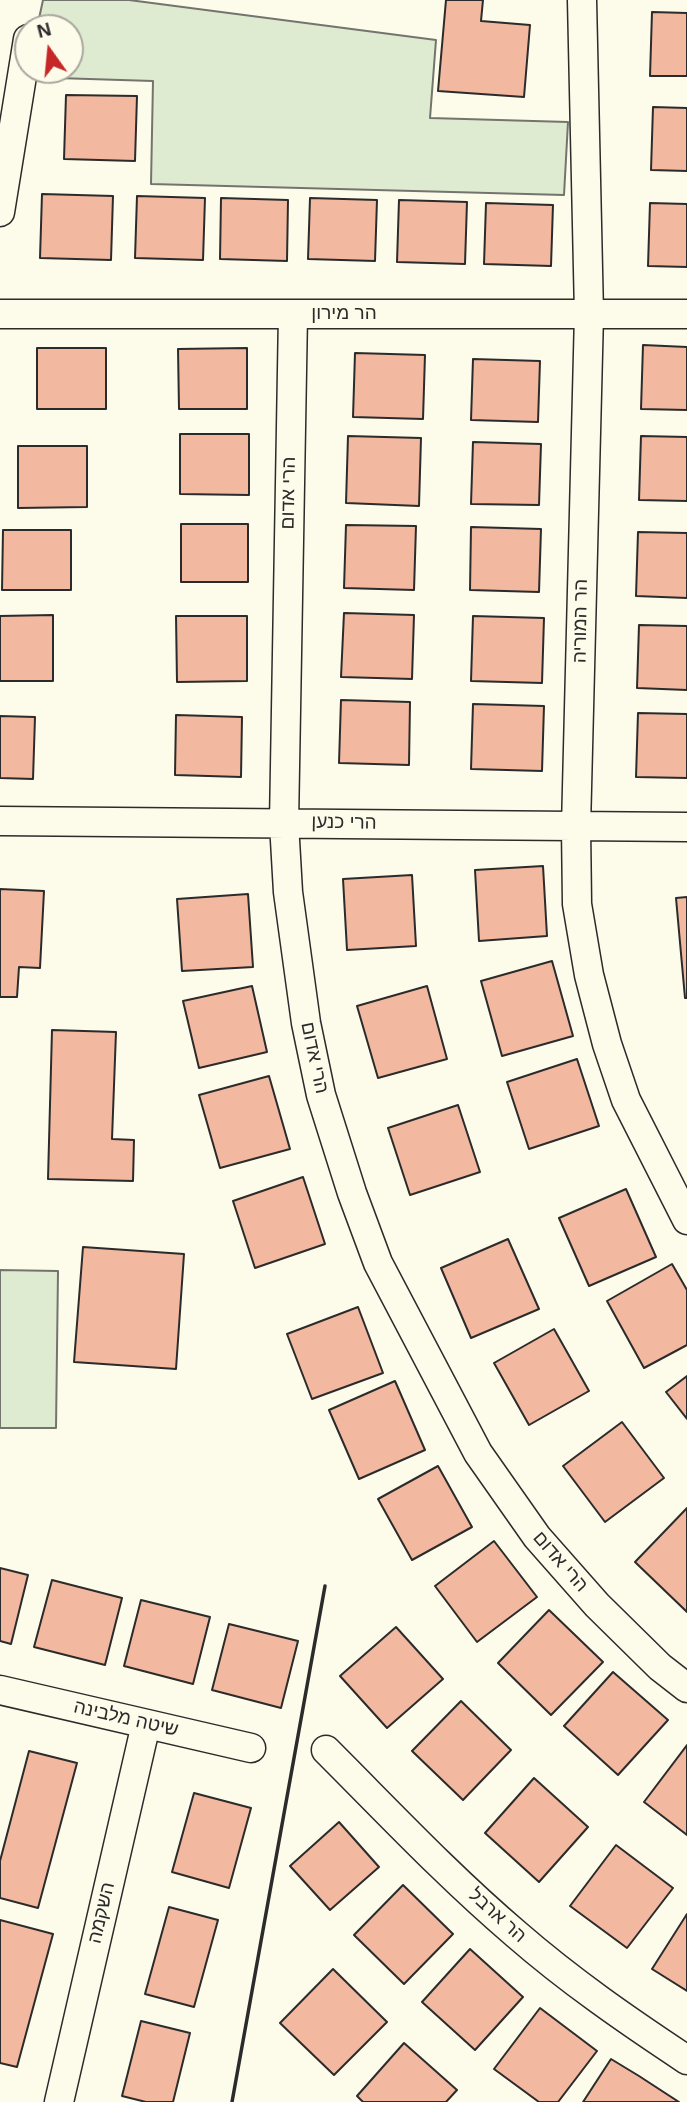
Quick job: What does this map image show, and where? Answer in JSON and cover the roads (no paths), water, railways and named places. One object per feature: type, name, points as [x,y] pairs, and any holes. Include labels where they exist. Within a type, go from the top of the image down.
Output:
[{"type":"street","name":"הר המוריה","points":[[582,0],[589,314],[576,827],[577,904],[589,975],[607,1044],[626,1100],[687,1220]]},
{"type":"street","points":[[0,212],[21,84]]},
{"type":"street","name":"הר מירון","points":[[0,314],[687,314]]},
{"type":"street","name":"הרי אדום","points":[[293,314],[284,822],[289,906],[306,1023],[321,1095],[352,1193],[378,1263],[478,1453],[537,1537],[597,1605],[660,1667],[687,1688]]},
{"type":"street","name":"הרי כנען","points":[[0,821],[687,827]]},
{"type":"street","name":"שיטה מלבינה","points":[[0,1690],[251,1748]]},
{"type":"street","name":"השקמה","points":[[59,2102],[146,1724]]},
{"type":"street","name":"הר ארבל","points":[[326,1750],[442,1866],[516,1934],[617,2015],[687,2060]]}]
